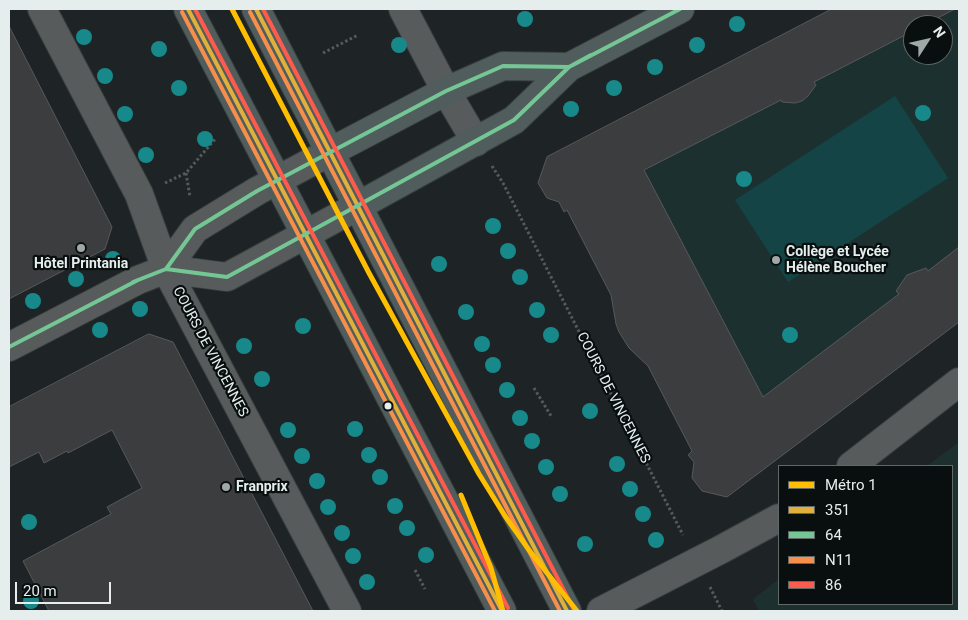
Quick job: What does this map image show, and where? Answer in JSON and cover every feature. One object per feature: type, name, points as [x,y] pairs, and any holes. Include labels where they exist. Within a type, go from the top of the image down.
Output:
[{"type":"main road","points":[[188,9],[502,611]]},
{"type":"main road","points":[[256,9],[567,611]]},
{"type":"main road","points":[[358,206],[514,120],[569,67],[680,9]]},
{"type":"main road","points":[[330,152],[446,91],[503,66],[569,67]]},
{"type":"street","name":"COURS DE VINCENNES","points":[[42,9],[139,194],[166,269],[347,611]]},
{"type":"street","points":[[403,9],[446,91],[476,142]]},
{"type":"street","points":[[166,269],[196,229],[277,180],[330,152]]},
{"type":"street","points":[[9,347],[138,280],[166,269],[227,278],[358,206]]},
{"type":"street","points":[[852,465],[959,382]]},
{"type":"street","points":[[601,611],[778,519]]},
{"type":"path","points":[[323,53],[358,34]]},
{"type":"path","points":[[164,183],[186,173],[216,138]]},
{"type":"path","name":"COURS DE VINCENNES","points":[[476,142],[503,183],[686,540]]},
{"type":"path","points":[[186,173],[190,198]]},
{"type":"path","points":[[534,388],[551,416]]},
{"type":"path","points":[[415,570],[425,589]]},
{"type":"path","points":[[706,580],[722,611]]},
{"type":"shaded area","name":"Collège et Lycée Hélène Boucher","points":[[832,9],[959,9],[959,322],[757,475],[709,492],[702,491],[692,478],[693,470],[697,467],[688,455],[692,451],[642,355],[638,357],[629,348],[619,332],[613,310],[618,307],[567,211],[564,212],[558,198],[554,200],[547,198],[538,183],[547,157]]},
{"type":"shaded area","points":[[895,96],[948,178],[788,282],[735,200]]},
{"type":"shaded area","points":[[959,442],[959,611],[759,611],[753,599],[778,580],[778,605],[953,605],[953,465],[928,465]]},
{"type":"building","points":[[832,9],[955,9],[943,15],[903,15],[903,36],[814,82],[816,85],[802,101],[795,103],[782,102],[781,100],[644,170],[763,397],[899,294],[896,291],[907,275],[926,268],[928,271],[959,247],[959,322],[727,497],[702,491],[692,478],[694,462],[688,455],[692,451],[648,366],[629,348],[619,332],[611,295],[567,210],[564,212],[559,202],[547,198],[538,183],[547,157]]},
{"type":"building","points":[[9,26],[112,227],[105,249],[9,299]]},
{"type":"building","points":[[149,334],[173,342],[313,611],[49,611],[23,561],[111,514],[107,507],[142,488],[112,430],[44,463],[39,452],[9,467],[9,407]]},
{"type":"metro line","name":"1","points":[[232,9],[369,273],[479,474],[529,550],[577,611]]},
{"type":"metro line","name":"1","points":[[461,495],[491,568],[503,611]]},
{"type":"transit line","name":"351","points":[[188,9],[502,611]]},
{"type":"transit line","name":"86","points":[[195,9],[508,608]]},
{"type":"transit line","name":"351","points":[[256,9],[567,611]]},
{"type":"transit line","name":"86","points":[[263,9],[573,608]]},
{"type":"transit line","name":"64","points":[[9,347],[138,280],[166,269],[227,277],[514,120],[569,67],[680,9]]},
{"type":"transit line","name":"N11","points":[[182,12],[495,611]]},
{"type":"transit line","name":"N11","points":[[250,12],[560,611]]},
{"type":"transit line","name":"64","points":[[133,282],[166,269],[195,229],[257,191],[446,91],[503,66],[569,67],[591,55]]},
{"type":"place","name":"Hôtel Printania","points":[[81,248]]},
{"type":"place","name":"Collège et Lycée Hélène Boucher","points":[[776,260]]},
{"type":"place","name":"Franprix","points":[[226,487]]}]
